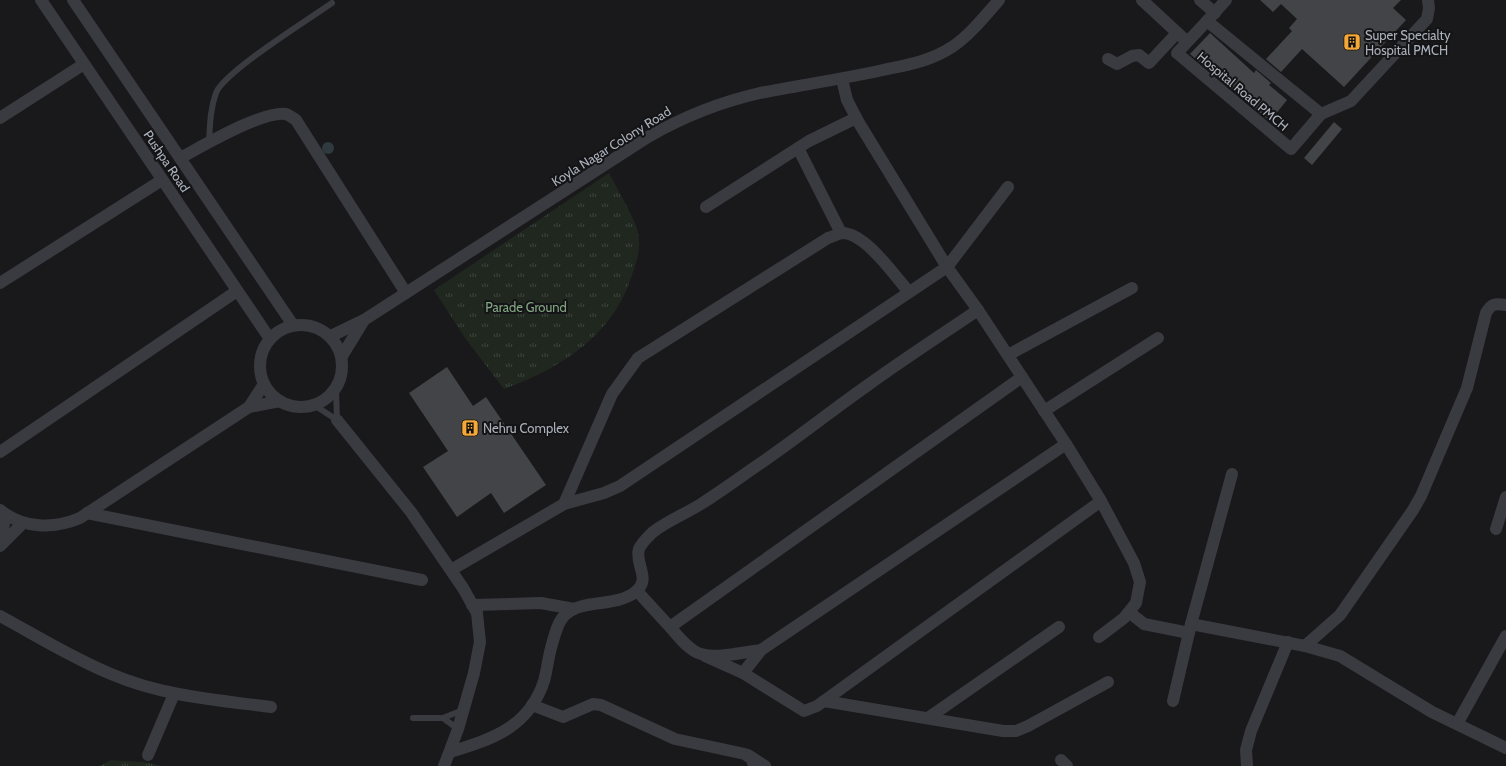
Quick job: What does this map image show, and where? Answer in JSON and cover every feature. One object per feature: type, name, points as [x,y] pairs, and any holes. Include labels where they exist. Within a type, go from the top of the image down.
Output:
[{"type":"street","name":"Pushpa Road","points":[[41,0],[270,339]]},
{"type":"street","name":"Pushpa Road","points":[[73,0],[293,325]]},
{"type":"street","name":"Koyla Nagar Colony Road","points":[[331,336],[364,320],[648,137],[676,121],[711,107],[759,94],[842,79],[918,62],[936,56],[952,47],[985,16],[999,0]]},
{"type":"street","points":[[1142,0],[1187,42]]},
{"type":"street","points":[[1200,0],[1211,17],[1321,114]]},
{"type":"street","name":"Hospital Road PMCH","points":[[1226,0],[1177,53],[1291,149],[1321,114],[1351,101],[1427,19],[1429,8],[1428,0]]},
{"type":"street","points":[[1108,59],[1116,64],[1132,56],[1139,55],[1149,63],[1177,33]]},
{"type":"street","points":[[0,118],[84,64]]},
{"type":"street","points":[[842,79],[847,100],[856,118],[947,266],[978,310],[1066,444],[1101,501],[1134,563],[1140,582],[1136,603],[1124,618],[1099,637]]},
{"type":"street","points":[[180,158],[257,119],[274,114],[287,114],[296,120],[406,293]]},
{"type":"street","points":[[706,207],[824,132],[856,118]]},
{"type":"street","points":[[798,148],[842,233]]},
{"type":"street","points":[[0,283],[162,180]]},
{"type":"street","points":[[451,570],[564,504],[604,493],[620,486],[947,266],[1008,187]]},
{"type":"street","points":[[564,504],[612,394],[638,358],[828,238],[842,233],[855,236],[868,246],[909,292]]},
{"type":"street","points":[[1008,355],[1132,288]]},
{"type":"street","points":[[0,452],[237,290]]},
{"type":"street","points":[[1305,646],[1340,615],[1413,510],[1421,496],[1467,388],[1486,314],[1490,306],[1496,303],[1506,304]]},
{"type":"street","points":[[472,605],[541,602],[574,609],[617,601],[637,591],[641,587],[643,579],[638,557],[639,549],[644,541],[655,531],[707,500],[978,310]]},
{"type":"street","points":[[342,356],[364,320]]},
{"type":"street","points":[[306,324],[320,328],[331,336],[338,345],[342,356],[343,368],[341,379],[336,390],[322,402],[314,405],[302,407],[291,406],[280,401],[271,394],[264,384],[260,372],[260,360],[263,349],[270,339],[280,330],[293,325],[306,324]]},
{"type":"street","points":[[1044,410],[1158,338]]},
{"type":"street","points":[[670,627],[1022,377]]},
{"type":"street","points":[[249,407],[264,384]]},
{"type":"street","points":[[0,542],[3,513],[23,523],[38,526],[68,523],[87,513],[249,407],[280,401]]},
{"type":"street","points":[[337,420],[411,512],[451,570],[477,613],[480,642],[474,673],[458,729],[444,766]]},
{"type":"street","points":[[743,673],[761,650],[1066,444]]},
{"type":"street","points":[[1173,701],[1190,629],[1232,474]]},
{"type":"street","points":[[1496,529],[1506,497]]},
{"type":"street","points":[[637,591],[683,642],[700,654],[743,673],[804,711],[817,706],[1101,501]]},
{"type":"street","points":[[87,513],[422,580]]},
{"type":"street","points":[[0,546],[23,523]]},
{"type":"street","points":[[450,752],[505,732],[518,723],[538,696],[544,680],[550,651],[560,622],[565,615],[574,609]]},
{"type":"street","points":[[1129,612],[1144,624],[1288,642],[1340,656],[1432,712],[1504,744]]},
{"type":"street","points":[[0,616],[70,656],[105,672],[144,686],[174,694],[271,707]]},
{"type":"street","points":[[928,718],[1059,627]]},
{"type":"street","points":[[1457,724],[1506,636]]},
{"type":"street","points":[[1247,766],[1246,750],[1251,731],[1288,642]]},
{"type":"street","points":[[700,654],[726,655],[761,650]]},
{"type":"street","points":[[824,701],[1004,731],[1016,730],[1028,726],[1108,682]]},
{"type":"street","points":[[148,755],[174,694]]},
{"type":"street","points":[[532,705],[563,717],[593,704],[601,705],[675,739],[746,754],[765,766]]},
{"type":"street","points":[[746,754],[752,759],[754,766]]},
{"type":"lane","points":[[209,144],[210,115],[216,92],[229,75],[332,3]]},
{"type":"lane","points":[[336,390],[337,420]]},
{"type":"lane","points":[[314,405],[337,420]]},
{"type":"lane","points":[[413,718],[443,718],[463,710]]},
{"type":"lane","points":[[443,718],[458,729]]},
{"type":"green space","name":"Parade Ground","points":[[609,173],[634,220],[639,239],[637,259],[623,297],[612,316],[582,347],[565,360],[545,371],[504,389],[465,338],[434,290]]},
{"type":"green space","points":[[111,760],[144,762],[163,766],[100,766]]},
{"type":"shaded area","points":[[330,142],[333,143],[333,153],[326,154],[323,153],[322,146],[323,143]]},
{"type":"building","name":"Super Specialty Hospital PMCH","points":[[1260,0],[1401,0],[1393,8],[1406,20],[1344,87],[1302,49],[1281,72],[1266,59],[1292,31],[1289,28],[1297,19],[1281,4],[1273,12]]},
{"type":"building","points":[[1210,33],[1254,73],[1256,70],[1271,83],[1269,85],[1287,100],[1270,121],[1190,54]]},
{"type":"building","points":[[1334,122],[1342,129],[1312,165],[1304,158]]},
{"type":"building","name":"Nehru Complex","points":[[447,367],[473,406],[486,397],[546,485],[504,513],[491,493],[457,517],[423,467],[448,451],[409,393]]},
{"type":"place","name":"Super Specialty Hospital PMCH","points":[[1352,42]]},
{"type":"place","name":"Nehru Complex","points":[[470,428]]}]
